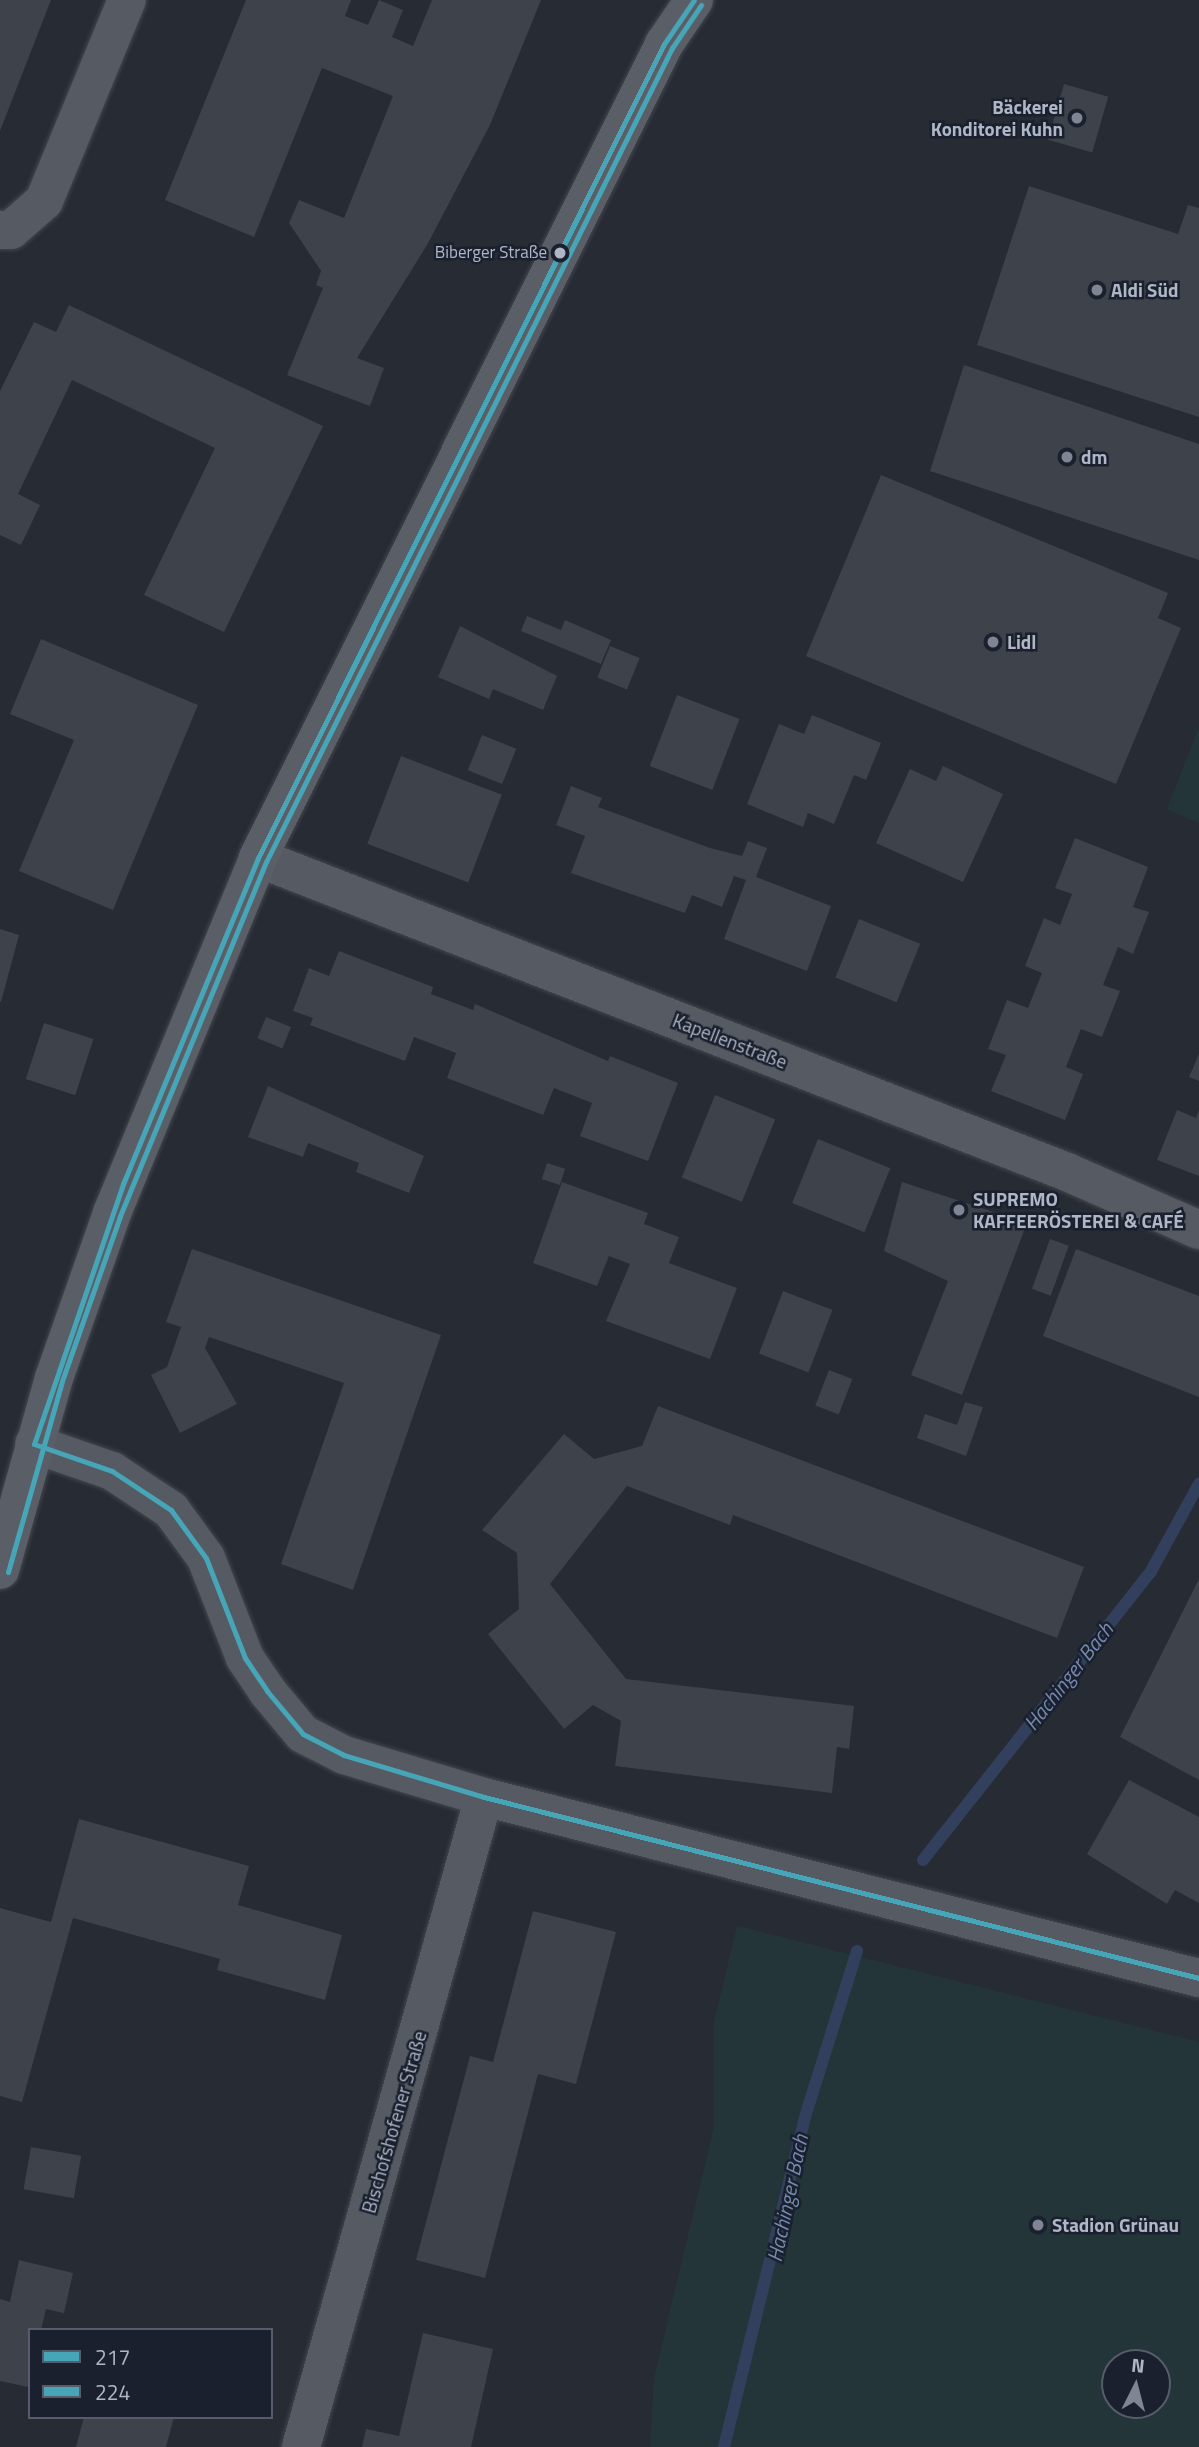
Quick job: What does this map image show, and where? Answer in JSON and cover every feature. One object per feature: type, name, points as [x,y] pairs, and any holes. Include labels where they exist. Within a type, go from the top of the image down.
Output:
[{"type":"main road","points":[[664,44],[678,0]]},
{"type":"main road","points":[[0,1570],[34,1444],[123,1184],[258,858],[664,44],[694,0]]},
{"type":"street","points":[[0,230],[11,230],[44,201],[127,0]]},
{"type":"street","name":"Kapellenstraße","points":[[258,858],[1067,1172],[1199,1230]]},
{"type":"street","points":[[34,1444],[112,1471],[171,1510],[206,1558],[244,1658],[303,1734],[344,1755],[484,1797],[1199,1978]]},
{"type":"street","name":"Bischofshofener Straße","points":[[301,2447],[484,1797]]},
{"type":"shaded area","points":[[1199,727],[1199,823],[1167,809]]},
{"type":"shaded area","points":[[737,1926],[1199,2042],[1199,2447],[650,2447],[654,2378],[714,2127],[714,2023]]},
{"type":"building","points":[[0,0],[51,0],[0,131]]},
{"type":"building","points":[[246,0],[351,0],[345,16],[368,25],[379,0],[403,10],[392,37],[413,46],[432,0],[541,0],[490,125],[427,245],[357,358],[384,368],[370,406],[287,375],[323,288],[316,285],[321,271],[289,223],[299,200],[344,218],[393,96],[322,68],[254,237],[165,200]]},
{"type":"building","name":"Bäckerei Konditorei Kuhn","points":[[1064,84],[1108,97],[1092,152],[1048,140]]},
{"type":"building","name":"Aldi Süd","points":[[1029,186],[1178,234],[1188,205],[1199,208],[1199,417],[977,345]]},
{"type":"building","points":[[69,305],[323,426],[224,632],[144,595],[215,448],[72,380],[18,494],[40,505],[21,545],[0,535],[0,391],[34,322],[56,332]]},
{"type":"building","name":"dm","points":[[964,365],[1199,444],[1199,560],[930,471]]},
{"type":"building","name":"Lidl","points":[[881,475],[1168,593],[1158,618],[1181,628],[1116,784],[806,656]]},
{"type":"building","points":[[527,616],[561,630],[565,620],[611,640],[601,664],[521,631]]},
{"type":"building","points":[[460,626],[557,676],[543,710],[493,689],[489,699],[438,677]]},
{"type":"building","points":[[41,639],[198,705],[113,910],[19,871],[74,740],[10,714]]},
{"type":"building","points":[[610,646],[640,658],[627,690],[597,678]]},
{"type":"building","points":[[677,695],[740,719],[712,790],[650,766]]},
{"type":"building","points":[[812,715],[881,743],[866,780],[854,775],[834,824],[808,813],[803,827],[747,804],[779,724],[804,734]]},
{"type":"building","points":[[482,735],[516,749],[502,784],[468,770]]},
{"type":"building","points":[[401,756],[502,795],[468,882],[367,844]]},
{"type":"building","points":[[943,766],[1003,794],[963,882],[876,843],[910,769],[936,781]]},
{"type":"building","points":[[571,786],[602,798],[598,807],[710,848],[742,856],[748,841],[767,848],[756,877],[831,906],[807,971],[724,939],[746,880],[734,876],[722,907],[692,895],[685,913],[571,873],[585,836],[556,825]]},
{"type":"building","points":[[1075,838],[1148,867],[1133,907],[1149,912],[1133,954],[1118,947],[1103,985],[1120,991],[1102,1037],[1081,1029],[1066,1067],[1083,1074],[1065,1120],[991,1091],[1006,1055],[988,1049],[1007,1000],[1028,1008],[1042,973],[1025,966],[1044,918],[1060,925],[1072,894],[1055,888]]},
{"type":"building","points":[[859,919],[920,944],[897,1002],[835,977]]},
{"type":"building","points":[[0,929],[19,935],[1,1002],[0,1002]]},
{"type":"building","points":[[339,951],[433,987],[431,994],[473,1010],[475,1004],[608,1061],[610,1056],[678,1083],[648,1161],[580,1136],[592,1103],[554,1088],[543,1115],[447,1078],[456,1053],[414,1037],[405,1061],[310,1025],[313,1018],[293,1011],[309,968],[329,976]]},
{"type":"building","points":[[266,1017],[291,1027],[282,1048],[257,1038]]},
{"type":"building","points":[[44,1023],[93,1039],[75,1095],[26,1079]]},
{"type":"building","points":[[1199,1054],[1199,1081],[1189,1077]]},
{"type":"building","points":[[268,1086],[424,1156],[409,1193],[356,1172],[359,1163],[308,1143],[303,1157],[248,1137]]},
{"type":"building","points":[[715,1095],[775,1119],[742,1202],[682,1178]]},
{"type":"building","points":[[1177,1110],[1196,1118],[1199,1110],[1199,1176],[1157,1160]]},
{"type":"building","points":[[818,1139],[890,1168],[864,1232],[792,1203]]},
{"type":"building","points":[[547,1163],[565,1169],[560,1185],[542,1179]]},
{"type":"building","points":[[562,1182],[648,1213],[644,1224],[679,1237],[669,1263],[737,1288],[710,1359],[606,1321],[630,1264],[609,1256],[597,1286],[533,1263]]},
{"type":"building","points":[[902,1182],[1027,1223],[962,1395],[911,1375],[948,1281],[884,1251]]},
{"type":"building","points":[[1050,1239],[1069,1246],[1051,1296],[1032,1289]]},
{"type":"building","points":[[192,1249],[441,1335],[353,1590],[281,1564],[344,1383],[209,1337],[205,1348],[237,1404],[180,1433],[151,1375],[167,1367],[181,1327],[166,1322]]},
{"type":"building","points":[[1076,1249],[1199,1296],[1199,1397],[1043,1336]]},
{"type":"building","points":[[783,1291],[832,1310],[808,1373],[759,1354]]},
{"type":"building","points":[[829,1370],[852,1379],[839,1414],[815,1405]]},
{"type":"building","points":[[965,1402],[983,1407],[966,1456],[917,1438],[925,1414],[957,1425]]},
{"type":"building","points":[[658,1406],[1084,1567],[1057,1638],[733,1515],[730,1525],[627,1486],[550,1584],[626,1679],[854,1706],[849,1749],[837,1747],[832,1793],[615,1766],[621,1721],[593,1705],[564,1729],[488,1634],[519,1609],[517,1553],[482,1530],[564,1434],[594,1459],[642,1446]]},
{"type":"building","points":[[1199,1579],[1199,1780],[1120,1737]]},
{"type":"building","points":[[1129,1780],[1199,1817],[1199,1903],[1175,1890],[1167,1904],[1087,1854]]},
{"type":"building","points":[[79,1819],[249,1866],[238,1905],[342,1935],[325,2000],[217,1970],[220,1959],[73,1918],[22,2102],[0,2096],[0,1908],[51,1922]]},
{"type":"building","points":[[533,1911],[616,1932],[576,2084],[538,2074],[485,2278],[416,2260],[470,2056],[493,2062]]},
{"type":"building","points":[[31,2147],[81,2156],[74,2198],[24,2189]]},
{"type":"building","points":[[19,2260],[73,2273],[64,2313],[46,2309],[41,2328],[28,2328],[28,2387],[0,2381],[0,2299],[10,2302]]},
{"type":"building","points":[[423,2333],[493,2349],[471,2447],[362,2447],[366,2429],[399,2436]]},
{"type":"building","points":[[83,2419],[173,2419],[166,2447],[76,2447]]},
{"type":"waterway","name":"Hachinger Bach","points":[[923,1860],[1150,1573],[1199,1484]]},
{"type":"waterway","name":"Hachinger Bach","points":[[724,2447],[805,2117],[857,1951]]},
{"type":"transit line","name":"217","points":[[34,1444],[123,1184],[258,858],[664,44],[694,0]]},
{"type":"transit line","name":"224","points":[[8,1572],[62,1381],[120,1216],[266,862],[672,48],[701,5]]},
{"type":"transit line","name":"217","points":[[34,1444],[112,1471],[171,1510],[206,1558],[245,1658],[267,1691],[303,1734],[344,1755],[484,1797],[1199,1978]]},
{"type":"place","name":"Bäckerei Konditorei Kuhn","points":[[1077,118]]},
{"type":"place","name":"Biberger Straße","points":[[560,253]]},
{"type":"place","name":"Aldi Süd","points":[[1097,290]]},
{"type":"place","name":"dm","points":[[1067,457]]},
{"type":"place","name":"Lidl","points":[[993,642]]},
{"type":"place","name":"SUPREMO KAFFEERÖSTEREI & CAFÉ","points":[[959,1210]]},
{"type":"place","name":"Stadion Grünau","points":[[1038,2225]]}]
